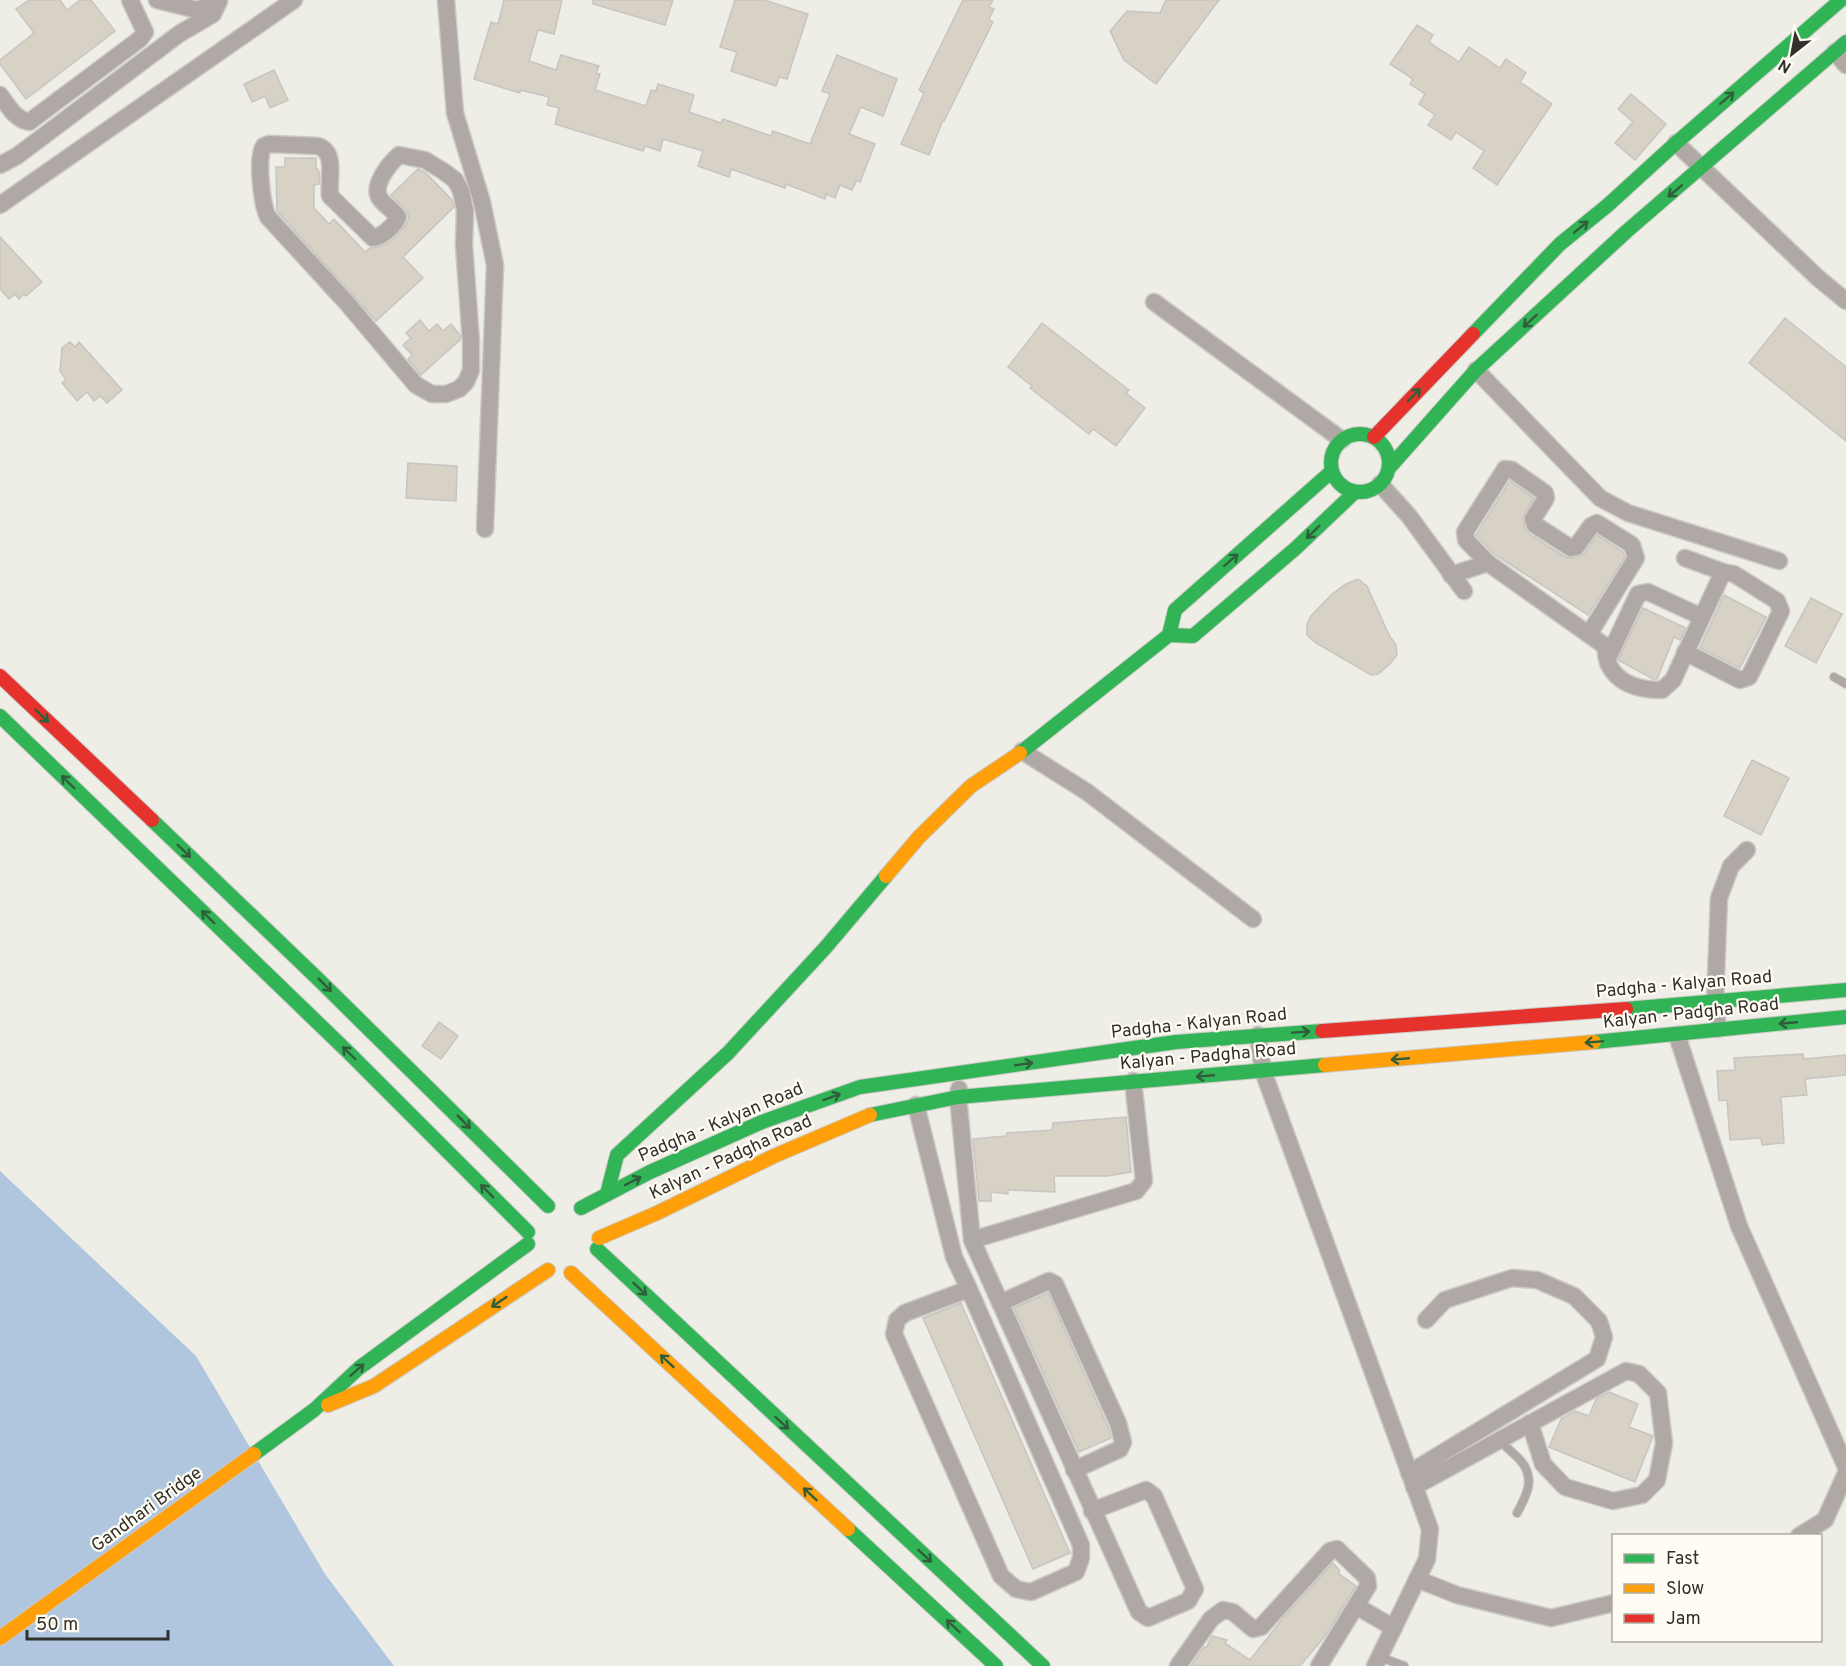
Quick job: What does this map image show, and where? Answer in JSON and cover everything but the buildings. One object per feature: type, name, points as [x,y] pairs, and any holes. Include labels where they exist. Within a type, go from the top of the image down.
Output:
[{"type":"street","points":[[0,94],[14,114],[21,120],[29,122],[140,39],[145,32],[130,0]]},
{"type":"street","points":[[157,0],[197,10],[220,0]]},
{"type":"street","points":[[0,165],[17,156],[179,34],[213,14],[220,0]]},
{"type":"street","points":[[0,205],[294,0]]},
{"type":"street","points":[[446,0],[455,113],[482,202],[495,265],[485,529]]},
{"type":"street","points":[[1374,437],[1560,244],[1608,205],[1841,0]]},
{"type":"street","points":[[1389,468],[1386,450],[1374,437],[1365,434],[1356,434],[1342,440],[1334,449],[1331,458],[1332,471],[1339,483],[1355,492],[1364,492],[1380,484],[1389,468],[1476,370],[1628,231],[1843,53]]},
{"type":"street","points":[[1676,143],[1846,302]]},
{"type":"street","points":[[269,144],[324,148],[330,157],[330,196],[374,238],[390,227],[398,217],[380,199],[377,190],[380,181],[399,155],[424,160],[455,180],[465,210],[464,245],[471,370],[466,382],[459,389],[446,394],[432,394],[416,385],[346,302],[268,217],[264,206],[260,157],[264,146],[269,144]]},
{"type":"street","points":[[464,245],[490,244]]},
{"type":"street","points":[[1560,244],[1575,279]]},
{"type":"street","points":[[1154,302],[1342,440]]},
{"type":"street","points":[[471,370],[492,370]]},
{"type":"street","points":[[1476,370],[1600,498],[1628,513],[1779,561]]},
{"type":"street","points":[[1588,634],[1636,558],[1632,545],[1597,523],[1591,526],[1576,547],[1571,548],[1535,525],[1533,519],[1546,498],[1545,493],[1512,470],[1505,469],[1465,532],[1466,540],[1488,563],[1588,634],[1605,646],[1609,664],[1623,681],[1646,690],[1662,690],[1673,680],[1723,572]]},
{"type":"street","points":[[1169,635],[1193,636],[1214,597],[1332,471]]},
{"type":"street","points":[[1380,484],[1409,516],[1464,591]]},
{"type":"street","points":[[608,1194],[617,1155],[728,1053],[826,947],[919,837],[971,786],[1022,751],[1169,635],[1175,610],[1214,597],[1296,548],[1355,492]]},
{"type":"street","points":[[1685,558],[1734,574],[1777,602],[1781,611],[1749,677],[1740,680],[1685,652]]},
{"type":"street","points":[[1451,575],[1488,563]]},
{"type":"street","points":[[1608,658],[1638,594],[1648,592],[1702,617]]},
{"type":"street","points":[[0,676],[317,978],[563,1236],[996,1666]]},
{"type":"street","points":[[0,716],[349,1053],[563,1236],[1042,1666]]},
{"type":"street","points":[[1022,751],[1087,792],[1252,919]]},
{"type":"street","points":[[1718,1029],[1715,1002],[1719,897],[1731,866],[1747,850]]},
{"type":"street","name":"Padgha - Kalyan Road","points":[[314,1410],[359,1368],[563,1236],[608,1194],[650,1172],[762,1122],[860,1087],[960,1073],[1177,1060],[1258,1035],[1715,1002],[1846,990]]},
{"type":"street","name":"Kalyan - Padgha Road","points":[[314,1410],[374,1386],[563,1236],[657,1213],[774,1156],[867,1116],[958,1097],[1133,1081],[1177,1060],[1263,1071],[1677,1035],[1846,1017]]},
{"type":"street","points":[[1258,1035],[1263,1071],[1430,1530],[1427,1559],[1377,1661]]},
{"type":"street","points":[[1677,1035],[1739,1226],[1846,1467]]},
{"type":"street","points":[[960,1073],[958,1097],[972,1240],[1092,1511],[1139,1612],[1148,1618],[1188,1601],[1196,1589],[1154,1496],[1146,1490],[1092,1511]]},
{"type":"street","points":[[972,1240],[1136,1191],[1144,1181],[1133,1081]]},
{"type":"street","points":[[916,1106],[954,1257],[969,1289],[1081,1545],[1081,1558],[1076,1572],[1031,1593],[1016,1589],[1001,1576],[894,1334],[897,1320],[905,1313],[969,1289]]},
{"type":"street","points":[[1412,1480],[1597,1359],[1604,1337],[1599,1321],[1574,1296],[1538,1280],[1512,1278],[1445,1300],[1426,1320]]},
{"type":"street","points":[[1000,1303],[1049,1281],[1055,1284],[1113,1412],[1123,1442],[1120,1449],[1074,1470]]},
{"type":"street","points":[[1412,1480],[1500,1439],[1626,1371],[1639,1374],[1658,1393],[1664,1443],[1657,1480],[1642,1496],[1613,1501],[1565,1487],[1543,1464],[1530,1423]]},
{"type":"street","name":"Gandhari Bridge","points":[[0,1638],[314,1410]]},
{"type":"street","points":[[1802,1534],[1825,1520],[1846,1473]]},
{"type":"street","points":[[1178,1666],[1211,1619],[1223,1610],[1233,1612],[1253,1629],[1261,1627],[1330,1551],[1337,1549],[1366,1578],[1368,1586],[1319,1666]]},
{"type":"street","points":[[1417,1579],[1457,1595],[1551,1618],[1612,1603]]},
{"type":"street","points":[[1356,1606],[1394,1628]]},
{"type":"lane","points":[[1834,677],[1846,684]]},
{"type":"lane","points":[[1500,1439],[1528,1472],[1530,1484],[1517,1513]]},
{"type":"lane","points":[[1377,1661],[1404,1666]]},
{"type":"water","points":[[0,1171],[196,1356],[325,1574],[394,1666],[0,1666]]},
{"type":"traffic: fast","points":[[1473,334],[1560,244],[1608,205],[1841,0]]},
{"type":"traffic: fast","points":[[1389,468],[1476,370],[1627,231],[1846,42]]},
{"type":"traffic: fast","points":[[1360,434],[1371,436],[1384,447],[1389,463],[1387,474],[1376,487],[1360,492],[1349,490],[1336,479],[1331,463],[1333,452],[1344,439],[1360,434]]},
{"type":"traffic: fast","points":[[1020,753],[1169,635],[1175,610],[1332,471]]},
{"type":"traffic: fast","points":[[1169,635],[1193,636],[1296,548],[1355,492]]},
{"type":"traffic: fast","points":[[0,716],[349,1053],[528,1232]]},
{"type":"traffic: fast","points":[[152,820],[317,978],[548,1206]]},
{"type":"traffic: fast","points":[[607,1194],[617,1155],[728,1053],[826,947],[886,876]]},
{"type":"traffic: fast","points":[[1626,1009],[1846,990]]},
{"type":"traffic: fast","points":[[1594,1042],[1846,1017]]},
{"type":"traffic: fast","points":[[581,1208],[650,1172],[762,1122],[860,1087],[1176,1042],[1322,1031]]},
{"type":"traffic: fast","points":[[870,1115],[958,1097],[1325,1065]]},
{"type":"traffic: fast","points":[[254,1454],[314,1410],[359,1368],[528,1244]]},
{"type":"traffic: fast","points":[[597,1249],[1043,1666]]},
{"type":"traffic: fast","points":[[848,1529],[996,1666]]},
{"type":"traffic: slow","points":[[886,876],[919,837],[971,786],[1020,753]]},
{"type":"traffic: slow","points":[[1325,1065],[1594,1042]]},
{"type":"traffic: slow","points":[[599,1238],[657,1213],[774,1156],[870,1115]]},
{"type":"traffic: slow","points":[[328,1405],[374,1386],[548,1270]]},
{"type":"traffic: slow","points":[[571,1273],[848,1529]]},
{"type":"traffic: slow","points":[[0,1638],[254,1454]]},
{"type":"traffic: jam","points":[[1374,437],[1473,334]]},
{"type":"traffic: jam","points":[[0,676],[152,820]]},
{"type":"traffic: jam","points":[[1322,1031],[1626,1009]]}]
